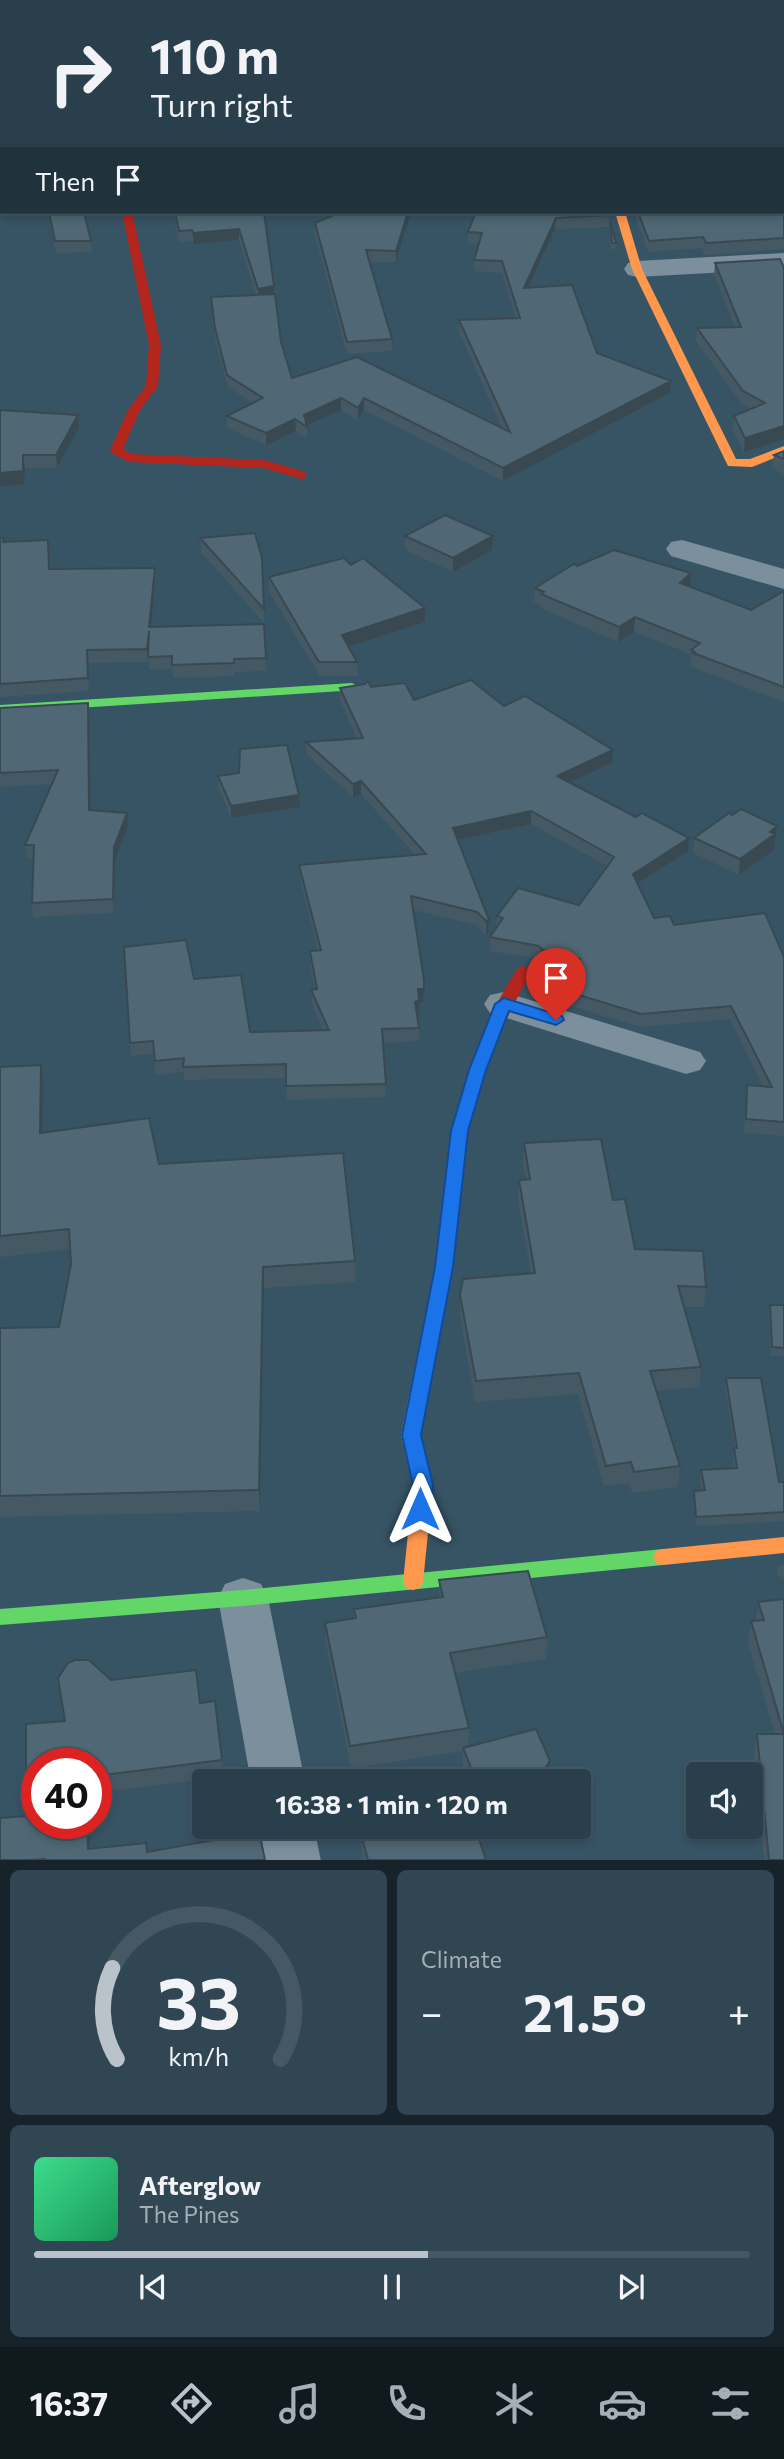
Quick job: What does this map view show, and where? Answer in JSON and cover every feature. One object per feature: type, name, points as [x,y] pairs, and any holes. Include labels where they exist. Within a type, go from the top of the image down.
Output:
[{"type":"street","points":[[127,214],[155,345],[152,386],[128,420],[116,450],[129,458],[264,464],[302,475]]},
{"type":"street","points":[[621,214],[637,269],[732,463],[743,466],[756,463],[784,450]]},
{"type":"street","points":[[637,269],[784,261]]},
{"type":"street","points":[[682,549],[784,579]]},
{"type":"street","points":[[0,709],[352,687]]},
{"type":"street","points":[[413,1582],[423,1485],[411,1435],[444,1267],[460,1131],[478,1070],[514,987],[686,1061]]},
{"type":"street","points":[[0,1616],[243,1598],[784,1545]]},
{"type":"street","points":[[243,1598],[276,1769]]},
{"type":"street","points":[[289,1839],[293,1860]]},
{"type":"building","points":[[49,214],[84,214],[91,241],[55,241]]},
{"type":"building","points":[[175,214],[264,214],[274,286],[258,289],[239,229],[193,233],[192,230],[179,231]]},
{"type":"building","points":[[336,214],[407,214],[396,251],[366,250],[392,339],[347,342],[315,223]]},
{"type":"building","points":[[475,214],[609,214],[556,218],[524,288],[572,285],[597,353],[671,381],[503,468],[364,398],[358,408],[341,398],[304,415],[307,427],[295,419],[266,433],[227,416],[263,398],[227,375],[215,328],[211,297],[275,294],[281,342],[292,378],[357,357],[510,432],[459,320],[520,318],[502,261],[474,260],[482,233],[468,232]]},
{"type":"building","points":[[639,214],[784,214],[784,238],[706,243],[703,237],[649,241]]},
{"type":"building","points":[[610,222],[616,243],[612,243]]},
{"type":"building","points":[[780,259],[784,268],[784,426],[745,438],[734,416],[765,403],[743,391],[697,328],[741,327],[715,263]]},
{"type":"building","points":[[0,410],[78,415],[56,455],[23,455],[23,471],[0,473]]},
{"type":"building","points":[[784,451],[784,459],[774,455]]},
{"type":"building","points":[[445,515],[493,536],[453,558],[405,536]]},
{"type":"building","points":[[255,533],[262,558],[264,609],[200,538]]},
{"type":"building","points":[[0,538],[4,538],[3,542],[48,540],[49,569],[155,568],[149,627],[264,624],[266,658],[234,659],[234,663],[172,665],[172,656],[148,657],[149,631],[147,649],[87,650],[88,678],[0,684]]},
{"type":"building","points":[[614,550],[691,573],[680,583],[751,610],[784,591],[784,687],[693,653],[695,652],[691,650],[700,643],[635,617],[619,627],[541,594],[544,592],[535,588],[574,564],[577,566]]},
{"type":"building","points":[[344,558],[351,565],[363,558],[425,608],[342,635],[357,662],[319,662],[269,577]]},
{"type":"building","points":[[471,680],[504,706],[525,696],[613,750],[557,776],[636,817],[642,813],[689,838],[633,874],[654,918],[670,916],[674,925],[765,913],[784,957],[784,1122],[746,1119],[747,1085],[772,1087],[731,1006],[641,1014],[559,989],[580,959],[543,950],[539,946],[490,937],[503,918],[497,916],[518,888],[579,905],[614,857],[531,811],[453,828],[489,920],[486,921],[477,912],[411,896],[424,980],[424,989],[418,989],[419,1000],[415,1002],[419,1028],[382,1029],[386,1084],[286,1086],[286,1064],[183,1067],[184,1058],[155,1061],[153,1041],[130,1043],[124,947],[186,940],[194,979],[241,975],[250,1032],[329,1030],[311,990],[317,989],[310,951],[321,950],[299,865],[426,854],[361,781],[353,784],[306,742],[363,738],[340,688],[365,684],[368,681],[371,687],[405,683],[414,700]]},
{"type":"building","points":[[88,703],[89,810],[127,813],[114,847],[113,899],[32,903],[34,845],[25,845],[58,770],[0,773],[0,708]]},
{"type":"building","points":[[287,745],[299,795],[231,806],[218,776],[239,773],[240,749]]},
{"type":"building","points":[[741,809],[777,826],[770,832],[775,834],[740,859],[694,838],[729,813],[732,815]]},
{"type":"building","points":[[41,1065],[40,1133],[149,1118],[159,1164],[343,1153],[355,1261],[263,1267],[259,1490],[0,1496],[0,1328],[59,1327],[71,1264],[69,1229],[0,1236],[0,1067]]},
{"type":"building","points":[[601,1139],[613,1200],[625,1199],[635,1249],[703,1251],[706,1287],[678,1286],[701,1367],[650,1371],[680,1466],[634,1472],[631,1462],[606,1466],[579,1373],[476,1381],[460,1295],[463,1279],[535,1273],[519,1180],[530,1179],[524,1143]]},
{"type":"building","points":[[770,1305],[784,1305],[784,1348],[772,1347]]},
{"type":"building","points":[[726,1378],[761,1378],[779,1482],[784,1482],[784,1512],[696,1517],[694,1491],[705,1490],[701,1470],[737,1468],[734,1448],[737,1448]]},
{"type":"building","points":[[528,1571],[547,1637],[450,1653],[469,1728],[350,1746],[325,1623],[356,1618],[354,1609],[443,1597],[439,1580]]},
{"type":"building","points":[[784,1599],[784,1734],[751,1621],[764,1620],[758,1602]]},
{"type":"building","points":[[89,1660],[111,1680],[196,1670],[200,1703],[215,1701],[222,1760],[112,1774],[112,1748],[26,1748],[26,1724],[65,1721],[58,1678],[68,1663]]},
{"type":"building","points":[[536,1729],[550,1761],[544,1769],[472,1769],[463,1748]]},
{"type":"building","points":[[757,1734],[784,1734],[784,1860],[769,1860],[763,1797],[763,1762],[760,1762]]},
{"type":"building","points":[[21,1816],[21,1839],[88,1839],[88,1849],[146,1843],[147,1852],[220,1839],[260,1839],[265,1860],[0,1860],[0,1818]]},
{"type":"building","points":[[362,1839],[479,1839],[486,1860],[368,1860]]},
{"type":"traffic: fast","points":[[0,709],[352,687]]},
{"type":"traffic: fast","points":[[0,1617],[243,1598],[663,1557]]},
{"type":"traffic: slow","points":[[621,214],[637,269],[732,463],[752,463],[784,450]]},
{"type":"traffic: slow","points":[[413,1582],[423,1485],[411,1435],[444,1267],[448,1230]]},
{"type":"traffic: slow","points":[[663,1557],[784,1545]]},
{"type":"traffic: jam","points":[[127,214],[155,345],[152,386],[134,410],[116,450],[129,458],[264,464],[302,475]]},
{"type":"traffic: jam","points":[[448,1230],[458,1144],[470,1090],[494,1028],[524,971]]},
{"type":"route","points":[[420,1509],[423,1485],[411,1435],[444,1267],[460,1131],[478,1070],[504,1004],[556,1020]]}]
